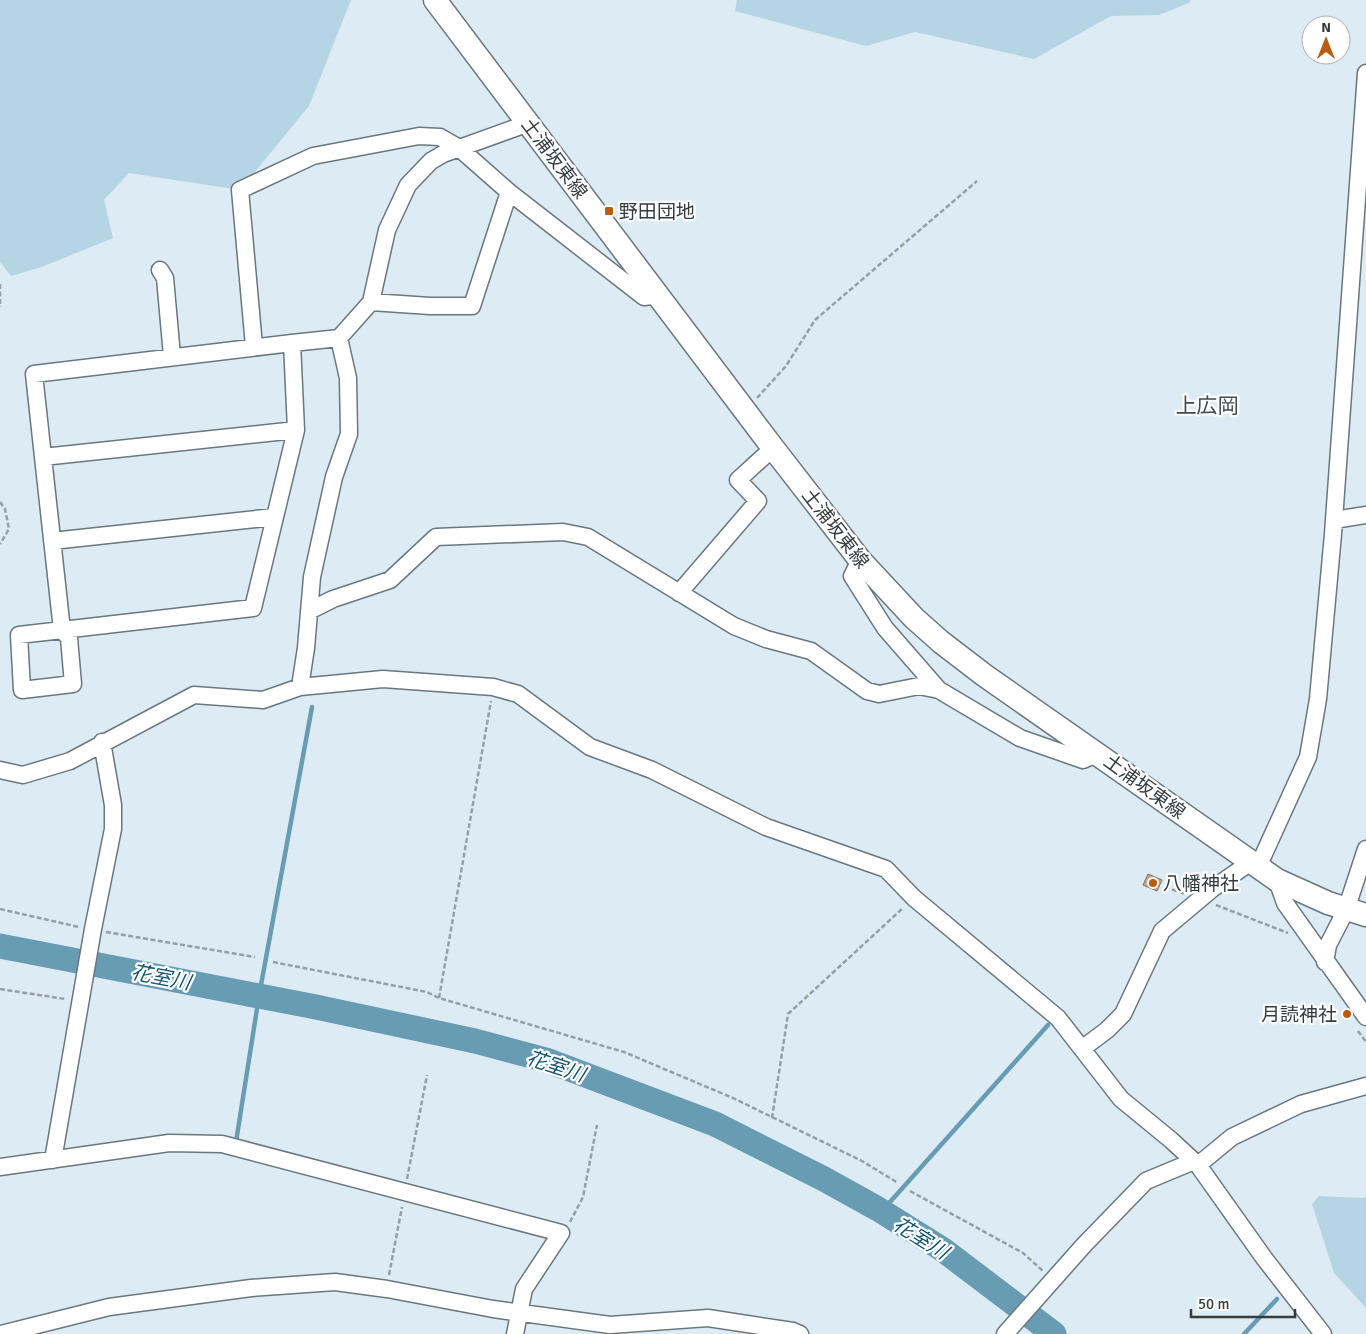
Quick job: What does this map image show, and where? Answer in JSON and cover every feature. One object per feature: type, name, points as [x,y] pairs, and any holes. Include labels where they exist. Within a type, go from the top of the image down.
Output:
[{"type":"main road","name":"土浦坂東線","points":[[435,0],[773,448],[860,560],[900,604],[941,642],[1277,880],[1308,895],[1356,912]]},
{"type":"street","points":[[1083,1048],[1107,1030],[1123,1014],[1162,931],[1200,899],[1254,864],[1308,757],[1318,699],[1334,520],[1366,73]]},
{"type":"street","points":[[292,343],[296,430],[254,608],[62,630],[19,635],[22,690],[73,684],[69,638],[62,630],[34,374],[254,346],[339,338],[371,302],[387,230],[408,185],[431,161],[459,148],[529,123]]},
{"type":"street","points":[[254,346],[240,190],[313,156],[419,136],[440,137],[459,148],[509,192],[644,297],[659,295]]},
{"type":"street","points":[[371,302],[430,306],[472,306],[509,192]]},
{"type":"street","points":[[160,270],[165,278],[172,356]]},
{"type":"street","points":[[300,687],[312,577],[334,477],[349,434],[348,378],[339,338]]},
{"type":"street","points":[[43,456],[296,430]]},
{"type":"street","points":[[679,593],[758,501],[738,480],[773,448]]},
{"type":"street","points":[[1334,520],[1366,515]]},
{"type":"street","points":[[52,541],[274,517]]},
{"type":"street","points":[[309,610],[333,599],[390,580],[436,537],[563,532],[579,534],[588,537],[749,634],[811,650],[867,691],[880,694],[919,686],[939,690]]},
{"type":"street","points":[[860,560],[852,576],[885,628],[939,690],[1020,738],[1083,760],[1099,753]]},
{"type":"street","points":[[0,770],[23,775],[70,760],[194,695],[263,700],[300,687],[383,679],[493,687],[518,694],[590,747],[652,770],[766,827],[886,869],[914,898],[1058,1018],[1121,1099],[1196,1163],[1264,1258],[1323,1334]]},
{"type":"street","points":[[53,1160],[92,929],[113,829],[113,805],[102,742]]},
{"type":"street","points":[[1325,962],[1328,945],[1356,912],[1366,849]]},
{"type":"street","points":[[1277,880],[1285,903],[1325,962],[1362,1024]]},
{"type":"street","points":[[1005,1334],[1052,1280],[1146,1181],[1196,1163],[1232,1137],[1301,1104],[1366,1086]]},
{"type":"street","points":[[0,1167],[169,1143],[222,1144],[561,1233],[524,1289],[515,1334]]},
{"type":"street","points":[[1,1334],[109,1307],[251,1288],[335,1282],[387,1289],[611,1330],[708,1318],[793,1331],[800,1334]]},
{"type":"path","points":[[745,411],[786,366],[815,320],[977,181]]},
{"type":"path","points":[[0,284],[0,307]]},
{"type":"path","points":[[0,502],[5,509],[9,530],[0,544]]},
{"type":"path","points":[[439,998],[493,687]]},
{"type":"path","points":[[772,1118],[788,1014],[914,898]]},
{"type":"path","points":[[1200,899],[1311,942]]},
{"type":"path","points":[[0,909],[92,929],[255,957]]},
{"type":"path","points":[[273,962],[427,992],[439,998],[624,1052],[733,1098],[862,1161],[898,1183]]},
{"type":"path","points":[[0,989],[81,1002]]},
{"type":"path","points":[[1362,1024],[1366,1042]]},
{"type":"path","points":[[387,1289],[427,1075]]},
{"type":"path","points":[[561,1233],[583,1197],[597,1126]]},
{"type":"path","points":[[910,1191],[1023,1253],[1052,1280]]},
{"type":"shaded area","points":[[0,0],[351,0],[309,106],[240,190],[129,173],[104,200],[113,238],[42,267],[11,276],[0,262]]},
{"type":"shaded area","points":[[737,0],[1191,0],[1189,3],[1159,15],[1111,16],[1034,59],[915,32],[866,46],[735,11]]},
{"type":"shaded area","points":[[1319,1196],[1364,1198],[1366,1196],[1366,1308],[1334,1273],[1312,1204]]},
{"type":"building","name":"八幡神社","points":[[1148,874],[1162,880],[1157,891],[1143,885]]},
{"type":"waterway","points":[[236,1142],[259,996],[312,707]]},
{"type":"waterway","name":"花室川","points":[[0,946],[316,1007],[475,1041],[546,1060],[715,1124],[824,1179],[878,1209],[942,1249],[1054,1334]]},
{"type":"waterway","points":[[882,1211],[1048,1025]]},
{"type":"waterway","points":[[1244,1334],[1277,1299]]},
{"type":"place","name":"野田団地","points":[[609,211]]},
{"type":"place","name":"八幡神社","points":[[1153,883]]},
{"type":"place","name":"月読神社","points":[[1347,1014]]},
{"type":"district","name":"上広岡","points":[[1207,406]]}]
